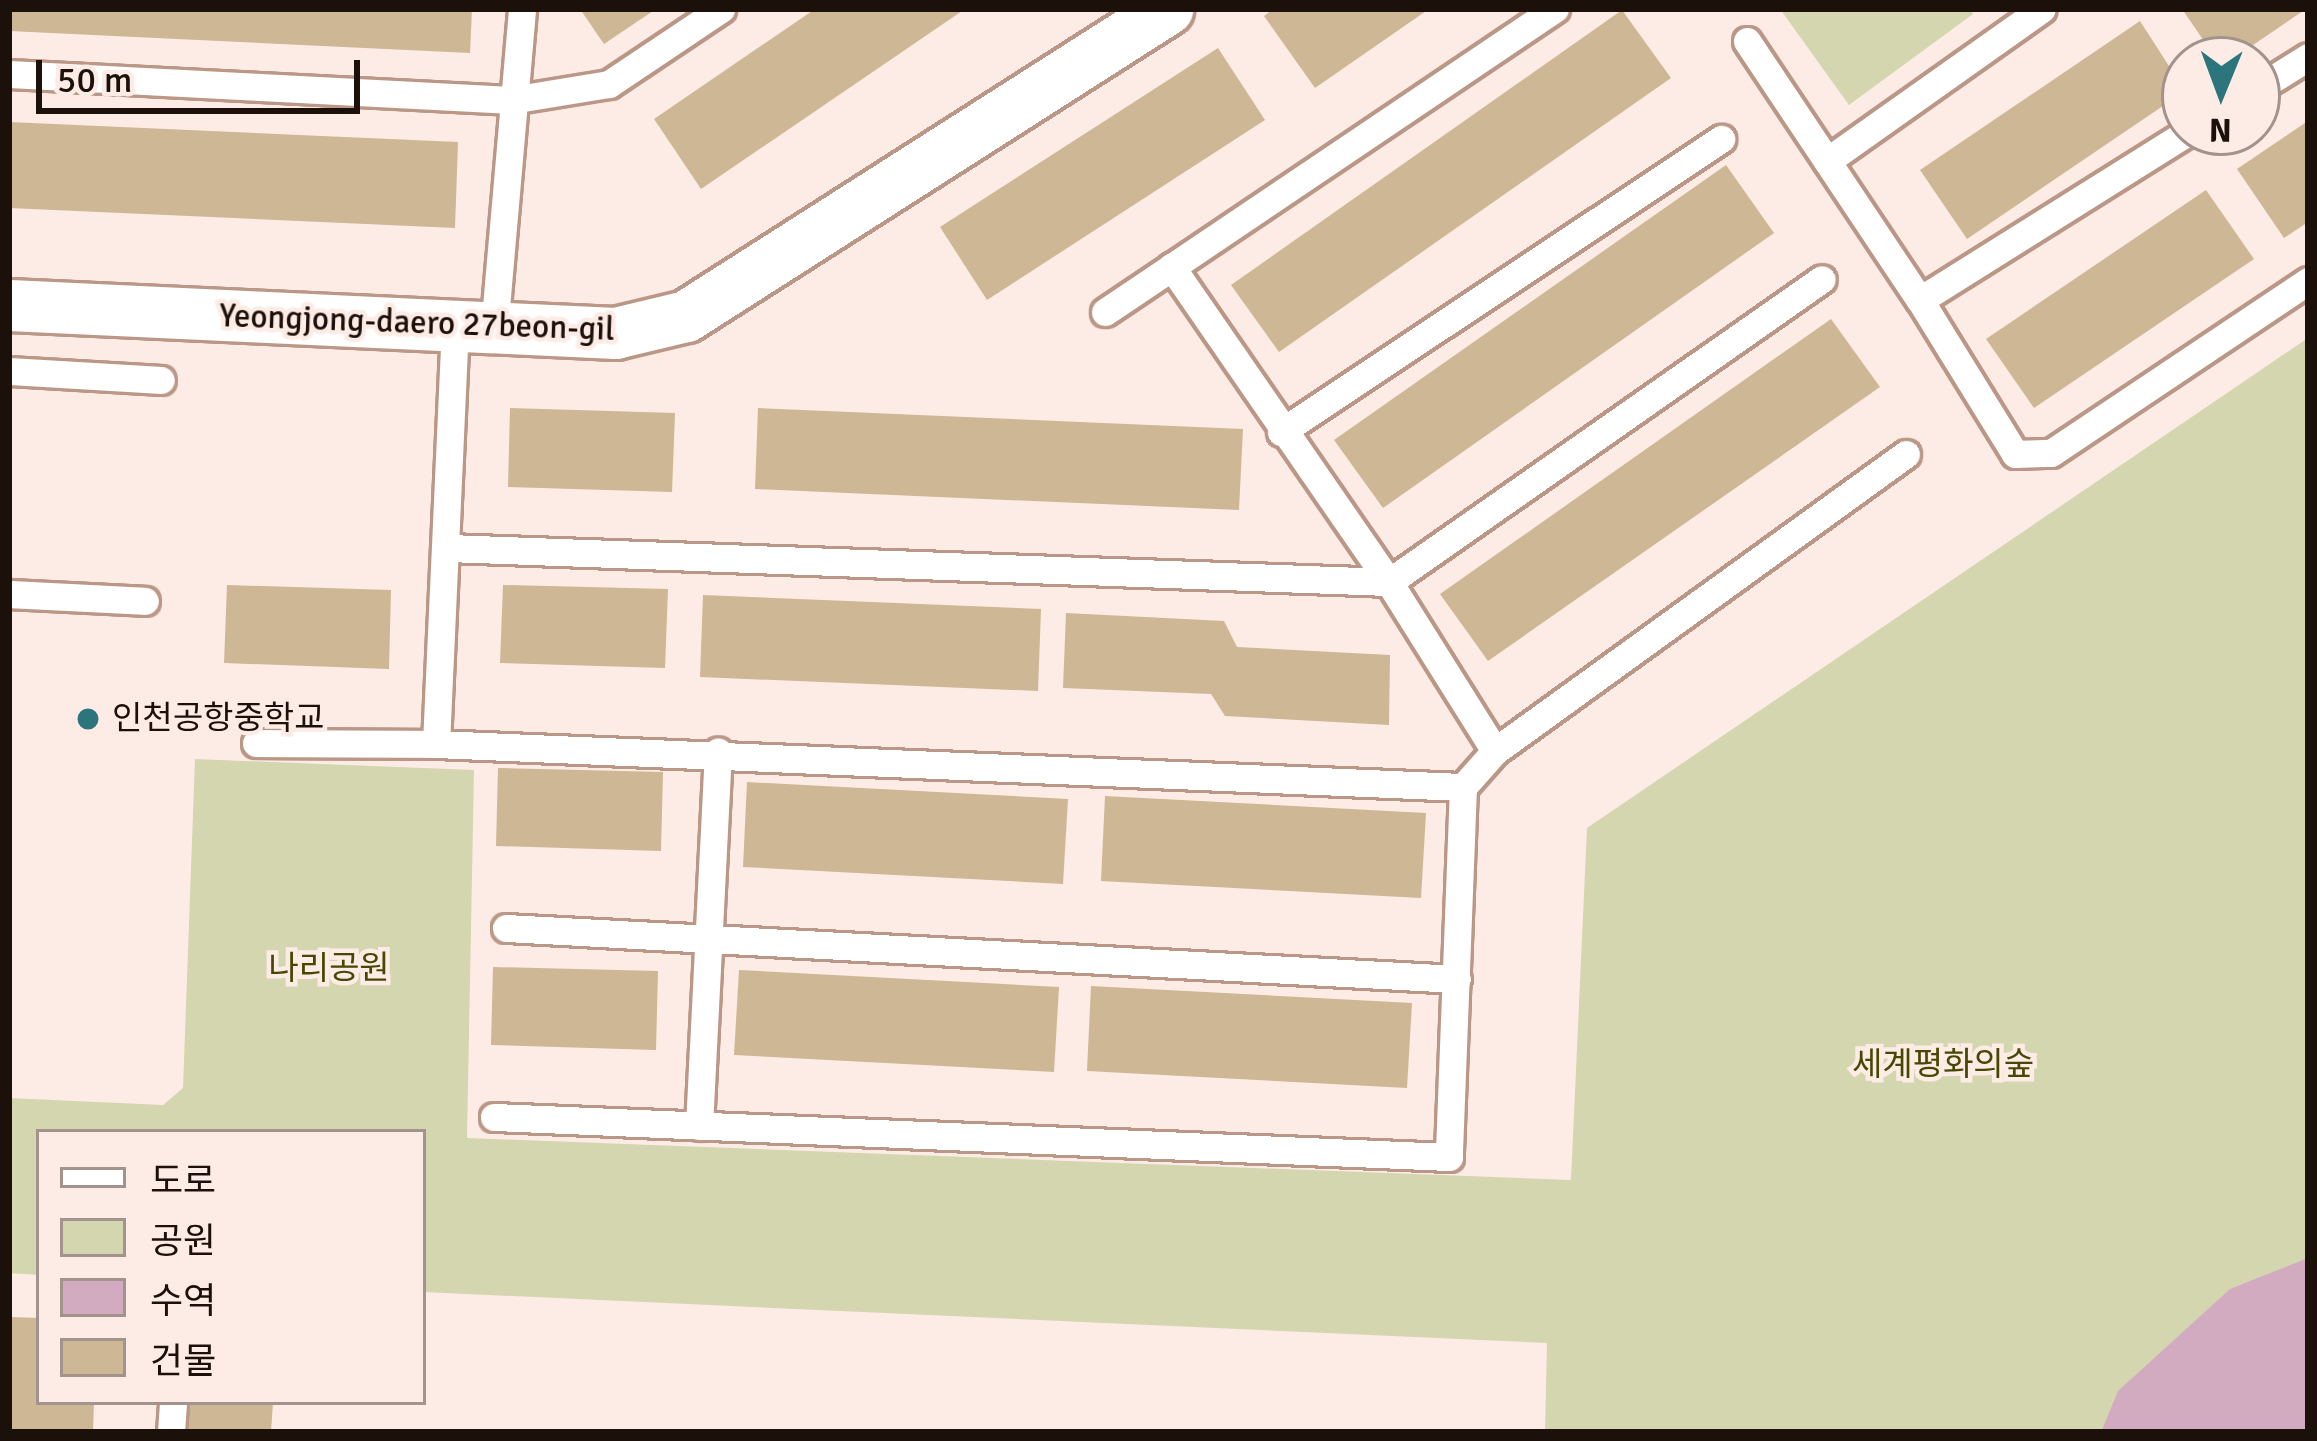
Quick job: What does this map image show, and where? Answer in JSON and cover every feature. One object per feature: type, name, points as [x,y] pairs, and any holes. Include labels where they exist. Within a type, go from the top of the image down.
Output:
[{"type":"street","name":"Yeongjong-daero 27beon-gil","points":[[9,305],[615,333],[686,316],[1167,9]]},
{"type":"lane","points":[[436,744],[448,548],[474,330],[522,9]]},
{"type":"lane","points":[[9,74],[512,100],[609,85],[721,9]]},
{"type":"lane","points":[[1106,312],[1556,9]]},
{"type":"lane","points":[[1827,160],[2042,9]]},
{"type":"lane","points":[[1747,41],[1920,300],[2014,454],[2051,453],[2308,281]]},
{"type":"lane","points":[[2281,74],[2308,57]]},
{"type":"lane","points":[[1281,432],[1721,139]]},
{"type":"lane","points":[[1920,300],[2161,149]]},
{"type":"lane","points":[[1172,267],[1281,432],[1389,582],[1495,751]]},
{"type":"lane","points":[[448,548],[1389,582],[1822,279]]},
{"type":"lane","points":[[9,371],[160,380]]},
{"type":"lane","points":[[494,1117],[1449,1157],[1463,787],[1495,751],[1906,454]]},
{"type":"lane","points":[[9,594],[145,601]]},
{"type":"lane","points":[[256,743],[718,752],[1463,787]]},
{"type":"lane","points":[[699,1126],[718,752]]},
{"type":"lane","points":[[506,928],[1456,979]]},
{"type":"green space","points":[[1780,9],[1969,9],[1973,14],[1849,105]]},
{"type":"green space","name":"세계평화의숲","points":[[2308,338],[2308,1432],[1545,1432],[1547,1343],[426,1292],[426,1129],[36,1129],[36,1275],[9,1273],[9,1098],[163,1105],[183,1088],[195,759],[474,770],[467,1138],[1571,1180],[1587,828]]},
{"type":"water","points":[[2308,1258],[2308,1432],[2101,1432],[2118,1391],[2230,1289]]},
{"type":"building","points":[[9,9],[472,9],[470,53],[9,31]]},
{"type":"building","points":[[580,9],[656,9],[604,44]]},
{"type":"building","points":[[815,9],[965,9],[701,189],[654,119]]},
{"type":"building","points":[[1273,9],[1429,9],[1315,88],[1264,16]]},
{"type":"building","points":[[2182,9],[2306,9],[2266,36],[2201,36]]},
{"type":"building","points":[[1622,10],[1671,78],[1279,352],[1231,285]]},
{"type":"building","points":[[2140,21],[2161,54],[2161,107],[1967,239],[1920,170]]},
{"type":"building","points":[[1218,48],[1265,120],[987,300],[940,227]]},
{"type":"building","points":[[2308,121],[2308,222],[2284,238],[2237,169],[2256,156],[2281,156],[2281,139]]},
{"type":"building","points":[[9,122],[458,142],[455,228],[9,208]]},
{"type":"building","points":[[1726,165],[1774,233],[1383,508],[1334,440]]},
{"type":"building","points":[[2206,190],[2254,259],[2034,408],[1986,339]]},
{"type":"building","points":[[1831,319],[1880,387],[1488,661],[1440,594]]},
{"type":"building","points":[[510,408],[675,413],[672,492],[508,487]]},
{"type":"building","points":[[758,408],[1243,429],[1239,510],[755,489]]},
{"type":"building","points":[[227,585],[391,590],[389,669],[224,663]]},
{"type":"building","points":[[503,585],[668,589],[665,668],[500,663]]},
{"type":"building","points":[[703,595],[1041,609],[1038,691],[700,677]]},
{"type":"building","points":[[1066,613],[1224,621],[1237,647],[1390,655],[1389,725],[1225,716],[1211,694],[1063,688]]},
{"type":"building","points":[[498,768],[663,772],[661,851],[496,846]]},
{"type":"building","points":[[747,782],[1068,799],[1063,884],[743,867]]},
{"type":"building","points":[[1105,796],[1426,813],[1421,898],[1101,881]]},
{"type":"building","points":[[493,967],[658,971],[656,1050],[491,1045]]},
{"type":"building","points":[[739,970],[1059,987],[1054,1072],[734,1055]]},
{"type":"building","points":[[1091,986],[1412,1003],[1407,1088],[1087,1071]]},
{"type":"building","points":[[11,1317],[36,1318],[36,1405],[94,1405],[93,1432],[9,1432]]},
{"type":"building","points":[[186,1405],[273,1405],[271,1432],[185,1432]]},
{"type":"place","name":"인천공항중학교","points":[[88,719]]},
{"type":"park label","name":"나리공원","points":[[329,969]]}]
